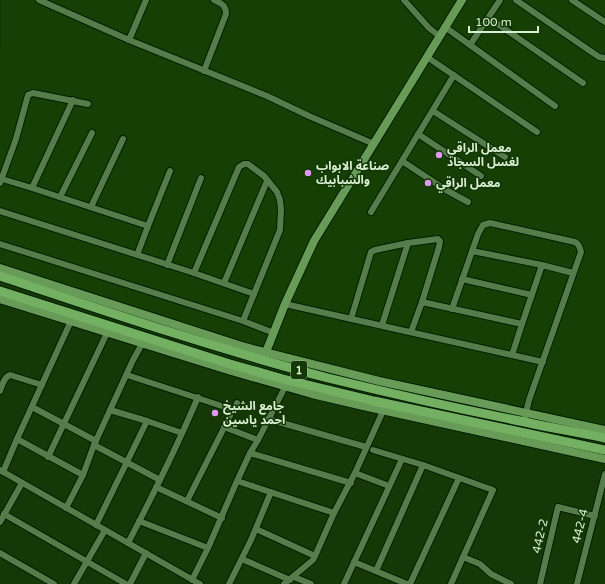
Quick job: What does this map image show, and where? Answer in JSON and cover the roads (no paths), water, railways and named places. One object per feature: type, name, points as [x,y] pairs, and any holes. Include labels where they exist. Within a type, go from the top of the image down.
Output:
[{"type":"highway","name":"1","points":[[0,276],[48,287],[192,338],[270,356],[328,373],[378,390],[525,418],[605,438]]},
{"type":"highway","name":"1","points":[[0,291],[38,307],[229,367],[283,379],[313,390],[374,401],[450,422],[605,450]]},
{"type":"highway","points":[[374,401],[378,390]]},
{"type":"main road","points":[[270,356],[274,333],[285,304],[314,241],[460,1]]},
{"type":"main road","points":[[0,268],[48,287]]},
{"type":"main road","points":[[0,299],[38,307],[71,321],[107,333],[142,344],[229,367],[285,387],[313,390],[383,411],[450,422]]},
{"type":"main road","points":[[328,373],[379,382],[525,418],[605,430]]},
{"type":"main road","points":[[500,432],[605,459]]},
{"type":"street","points":[[39,0],[129,40],[267,96],[374,144]]},
{"type":"street","points":[[129,40],[146,0]]},
{"type":"street","points":[[204,71],[226,14],[223,4],[214,0]]},
{"type":"street","points":[[404,0],[439,36]]},
{"type":"street","points":[[470,45],[500,0]]},
{"type":"street","points":[[516,0],[599,57],[605,58]]},
{"type":"street","points":[[572,0],[605,22]]},
{"type":"street","points":[[489,18],[582,83]]},
{"type":"street","points":[[445,27],[555,106]]},
{"type":"street","points":[[427,57],[537,132]]},
{"type":"street","points":[[371,212],[454,75]]},
{"type":"street","points":[[88,104],[33,93],[28,95],[16,139],[1,181],[32,188],[148,226]]},
{"type":"street","points":[[32,188],[73,100]]},
{"type":"street","points":[[433,110],[505,157]]},
{"type":"street","points":[[60,197],[92,134]]},
{"type":"street","points":[[418,134],[482,176]]},
{"type":"street","points":[[91,207],[123,139]]},
{"type":"street","points":[[402,161],[446,190],[468,202]]},
{"type":"street","points":[[194,273],[239,167],[244,164],[248,164],[264,176],[277,192],[281,210],[280,230],[243,321]]},
{"type":"street","points":[[137,255],[170,171]]},
{"type":"street","points":[[167,264],[201,178]]},
{"type":"street","points":[[224,283],[267,181]]},
{"type":"street","points":[[0,211],[167,264],[254,294]]},
{"type":"street","points":[[452,309],[478,234],[483,225],[490,223],[575,242],[578,244],[581,252],[529,400],[525,418]]},
{"type":"street","points":[[350,319],[371,252],[408,243],[438,239],[440,241],[439,247],[411,332]]},
{"type":"street","points":[[382,325],[408,243]]},
{"type":"street","points":[[0,244],[243,321],[274,333]]},
{"type":"street","points":[[472,251],[542,265],[573,273]]},
{"type":"street","points":[[512,355],[542,265]]},
{"type":"street","points":[[462,279],[532,295]]},
{"type":"street","points":[[422,302],[522,324]]},
{"type":"street","points":[[285,304],[543,362]]},
{"type":"street","points":[[71,321],[2,471],[200,584]]},
{"type":"street","points":[[48,457],[107,333]]},
{"type":"street","points":[[66,508],[133,360],[142,344]]},
{"type":"street","points":[[0,392],[5,379],[10,375],[42,385]]},
{"type":"street","points":[[127,375],[234,410],[237,403]]},
{"type":"street","points":[[192,580],[222,518],[250,453],[285,387]]},
{"type":"street","points":[[128,543],[160,480],[198,397]]},
{"type":"street","points":[[32,407],[64,424],[126,462],[160,480]]},
{"type":"street","points":[[110,410],[147,421],[182,434]]},
{"type":"street","points":[[284,584],[313,560],[334,513],[370,448],[383,411]]},
{"type":"street","points":[[187,501],[230,416]]},
{"type":"street","points":[[268,419],[370,448],[493,490],[451,584]]},
{"type":"street","points":[[96,525],[147,421]]},
{"type":"street","points":[[224,427],[258,440]]},
{"type":"street","points":[[17,440],[82,475]]},
{"type":"street","points":[[250,453],[351,483]]},
{"type":"street","points":[[344,584],[402,459]]},
{"type":"street","points":[[376,571],[423,465]]},
{"type":"street","points":[[355,473],[389,486]]},
{"type":"street","name":"442-4","points":[[577,584],[595,516],[602,496],[605,474]]},
{"type":"street","points":[[410,584],[459,478]]},
{"type":"street","points":[[237,481],[334,513]]},
{"type":"street","points":[[0,522],[22,483]]},
{"type":"street","points":[[156,487],[222,518]]},
{"type":"street","points":[[229,584],[256,529],[271,492]]},
{"type":"street","name":"442-2","points":[[540,584],[558,507],[595,516]]},
{"type":"street","points":[[4,514],[126,584]]},
{"type":"street","points":[[139,521],[208,548]]},
{"type":"street","points":[[256,529],[315,556]]},
{"type":"street","points":[[74,584],[105,530]]},
{"type":"street","points":[[0,553],[54,584]]},
{"type":"street","points":[[130,584],[146,554]]},
{"type":"street","points":[[463,557],[480,564],[491,574],[511,584]]},
{"type":"street","points":[[242,558],[311,584]]},
{"type":"street","points":[[354,562],[407,584]]},
{"type":"place","name":"معمل الراقي لغسل السجاد","points":[[439,155]]},
{"type":"place","name":"صناعة الابواب والشبابيك","points":[[308,173]]},
{"type":"place","name":"معمل الراقي","points":[[428,183]]},
{"type":"place","name":"جامع الشيخ احمد ياسين","points":[[215,413]]}]
